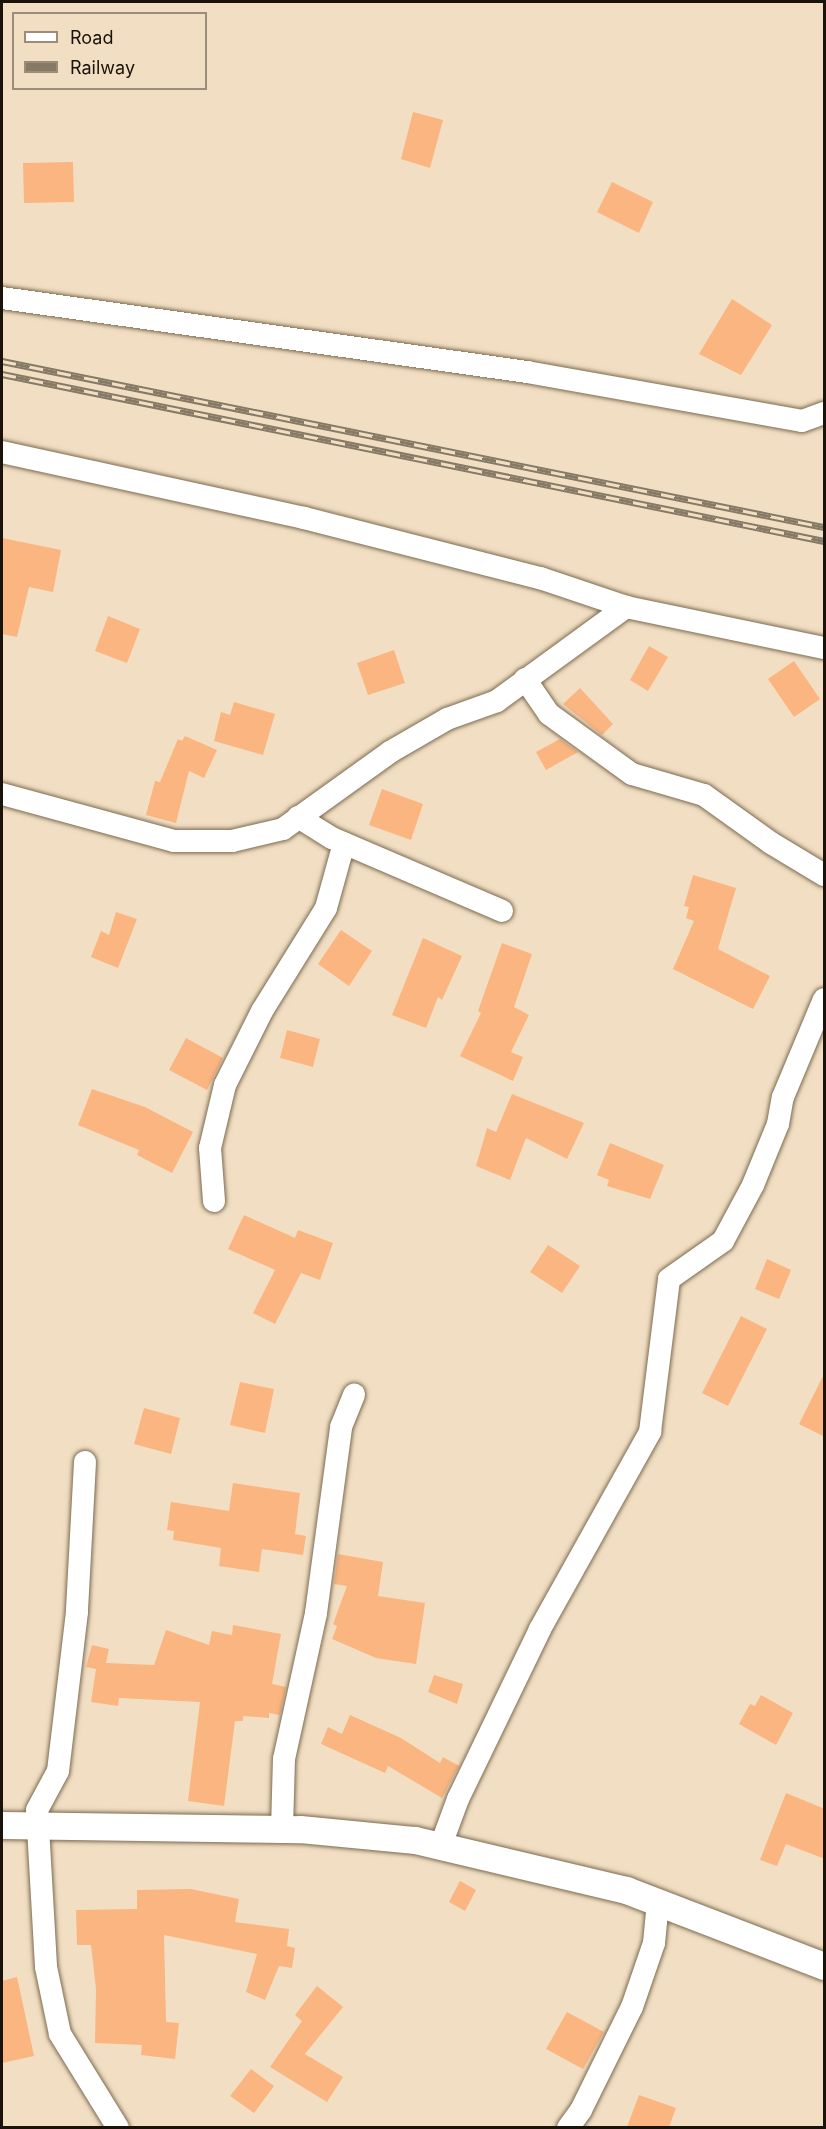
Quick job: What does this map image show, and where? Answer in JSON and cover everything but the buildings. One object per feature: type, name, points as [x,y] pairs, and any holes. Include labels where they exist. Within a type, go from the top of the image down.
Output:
[{"type":"street","points":[[2,298],[527,372],[802,421],[825,413]]},
{"type":"street","points":[[2,452],[304,518],[540,578],[626,608],[825,648]]},
{"type":"street","points":[[2,794],[174,841],[232,841],[283,829],[390,752],[447,719],[497,701],[626,608]]},
{"type":"street","points":[[525,679],[549,714],[632,774],[704,795],[771,843],[825,875]]},
{"type":"street","points":[[297,817],[344,843],[502,911]]},
{"type":"street","points":[[214,1201],[210,1148],[225,1085],[262,1011],[326,908],[344,843]]},
{"type":"street","points":[[441,1845],[458,1799],[540,1629],[650,1432],[669,1279],[723,1241],[753,1185],[778,1124],[783,1097],[825,999]]},
{"type":"street","points":[[282,1829],[284,1759],[316,1613],[341,1427],[354,1394]]},
{"type":"street","points":[[85,1462],[77,1612],[58,1771],[37,1810],[46,1967],[60,2034],[118,2127]]},
{"type":"street","points":[[2,1825],[282,1829],[366,1834],[441,1845],[580,1877],[658,1902],[825,1966]]},
{"type":"street","points":[[568,2127],[581,2110],[632,2007],[654,1943],[658,1902]]},
{"type":"railway","points":[[2,361],[824,527]]},
{"type":"railway","points":[[2,374],[824,541]]}]
